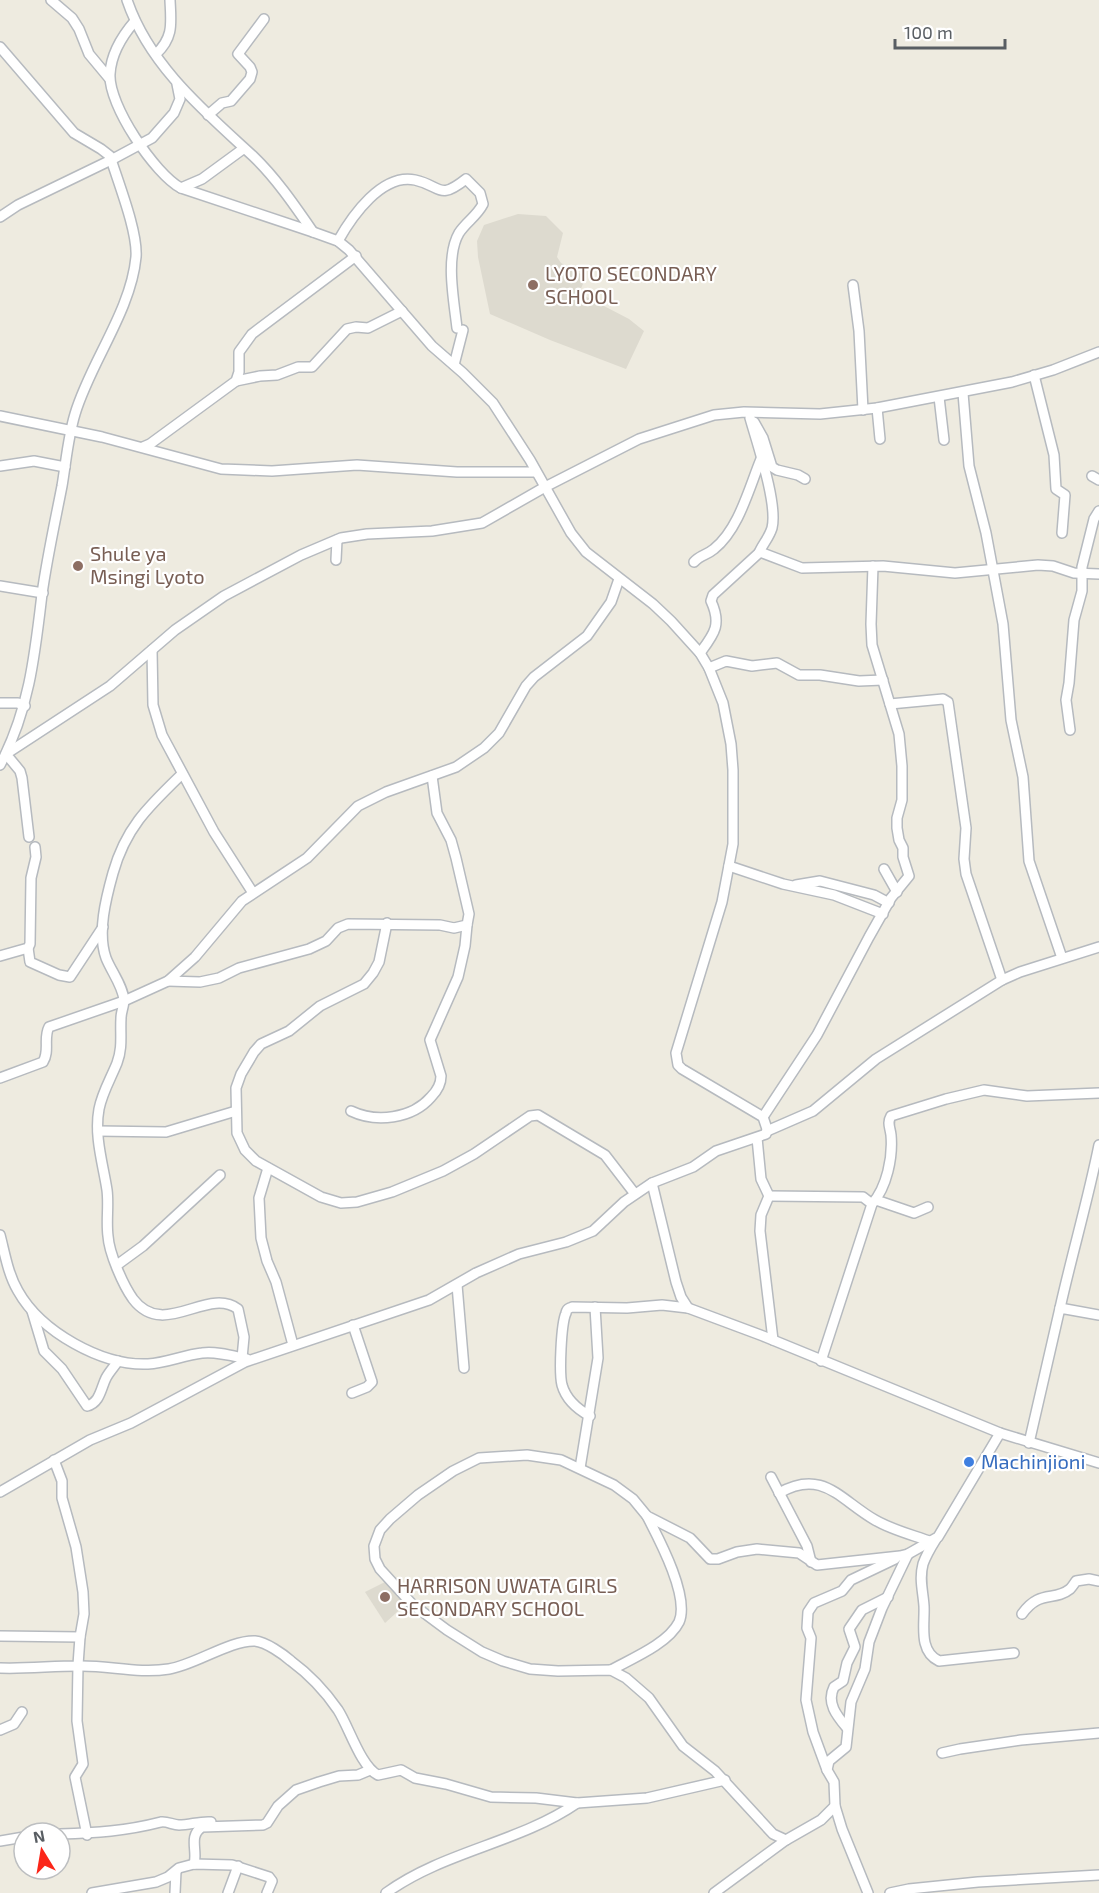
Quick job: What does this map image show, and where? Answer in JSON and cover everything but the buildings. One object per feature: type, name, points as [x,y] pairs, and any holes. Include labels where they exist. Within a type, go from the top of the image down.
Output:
[{"type":"street","points":[[51,0],[72,18],[89,54],[110,78],[121,112],[139,144],[167,179],[181,188],[338,241],[356,256],[432,345],[492,403],[580,545],[594,561],[671,621],[700,653],[709,668],[723,703],[731,744],[733,824],[729,866],[722,902],[687,1014],[676,1060],[678,1065],[690,1074],[763,1117],[767,1131]]},
{"type":"street","points":[[127,0],[135,21],[176,82],[208,116],[276,180],[313,232]]},
{"type":"street","points":[[156,54],[165,44],[171,31],[170,0]]},
{"type":"street","points":[[208,116],[220,104],[231,101],[252,76],[250,68],[238,54],[264,19]]},
{"type":"street","points":[[110,78],[118,44],[135,21]]},
{"type":"street","points":[[0,47],[74,133],[107,153],[136,246],[136,262],[114,328],[79,402],[65,467],[25,706],[0,765]]},
{"type":"street","points":[[0,217],[18,205],[152,138],[174,112],[180,99],[176,82]]},
{"type":"street","points":[[181,188],[202,179],[243,149]]},
{"type":"street","points":[[338,241],[361,206],[388,184],[414,180],[444,191],[456,187],[466,179],[480,193],[483,204],[463,228],[455,242],[452,266],[460,329],[454,365]]},
{"type":"street","points":[[236,381],[239,372],[239,352],[247,339],[258,328],[356,256]]},
{"type":"street","points":[[853,285],[859,332],[863,410]]},
{"type":"street","points":[[144,447],[236,381],[277,375],[298,367],[312,368],[347,329],[368,328],[402,311]]},
{"type":"street","points":[[5,751],[110,686],[175,630],[224,596],[301,555],[337,540],[367,534],[432,531],[470,526],[492,518],[544,487],[639,439],[714,415],[820,414],[877,408],[963,393],[1034,375],[1099,352]]},
{"type":"street","points":[[1034,375],[1054,455],[1056,489],[1065,495],[1062,533]]},
{"type":"street","points":[[963,393],[969,466],[986,533],[1003,624],[1011,720],[1023,777],[1029,861],[1062,958]]},
{"type":"street","points":[[939,397],[944,440]]},
{"type":"street","points":[[877,408],[880,439]]},
{"type":"street","points":[[700,653],[716,626],[717,616],[711,601],[713,595],[759,553],[772,530],[771,502],[747,415]]},
{"type":"street","points":[[747,415],[764,438],[772,466],[777,470],[805,479]]},
{"type":"street","points":[[0,416],[72,430],[231,470],[287,471],[357,465],[457,472],[536,472]]},
{"type":"street","points":[[694,562],[700,556],[713,550],[727,534],[740,511],[761,459]]},
{"type":"street","points":[[0,466],[34,461],[65,467]]},
{"type":"street","points":[[1070,730],[1066,700],[1070,683],[1074,620],[1082,591],[1082,573],[1094,519],[1099,511]]},
{"type":"street","points":[[336,560],[337,540]]},
{"type":"street","points":[[759,553],[762,552],[802,568],[873,566],[955,573],[1044,565],[1099,574]]},
{"type":"street","points":[[763,1117],[817,1035],[868,937],[909,874],[903,857],[903,848],[897,837],[897,818],[902,800],[899,734],[872,645],[873,566]]},
{"type":"street","points":[[0,1078],[43,1062],[47,1054],[46,1036],[50,1027],[124,1001],[168,981],[195,957],[242,901],[307,858],[363,803],[386,792],[432,777],[465,761],[484,748],[499,733],[534,676],[587,636],[604,615],[619,579]]},
{"type":"street","points":[[0,586],[43,593]]},
{"type":"street","points":[[152,650],[153,705],[162,735],[232,863],[253,893]]},
{"type":"street","points":[[709,668],[726,661],[752,666],[777,663],[799,675],[820,675],[859,681],[883,680]]},
{"type":"street","points":[[890,704],[943,699],[948,702],[966,828],[964,859],[966,874],[1002,980]]},
{"type":"street","points":[[0,703],[18,703],[25,706]]},
{"type":"street","points":[[5,751],[20,771],[22,778],[29,837]]},
{"type":"street","points":[[182,774],[145,811],[122,848],[108,894],[103,942],[106,957],[124,1001],[121,1019],[121,1053],[102,1097],[98,1120],[107,1192],[108,1236],[117,1265],[133,1298],[143,1309],[155,1314],[179,1313],[212,1303],[234,1306],[238,1310],[246,1359]]},
{"type":"street","points":[[351,1111],[369,1117],[402,1115],[420,1107],[435,1092],[441,1081],[430,1040],[458,977],[467,938],[469,914],[451,840],[436,813],[432,777]]},
{"type":"street","points":[[35,847],[31,933],[28,948],[30,962],[70,977],[104,927]]},
{"type":"street","points":[[729,866],[849,900],[883,914]]},
{"type":"street","points":[[884,869],[897,892]]},
{"type":"street","points":[[794,886],[820,881],[874,895],[889,903]]},
{"type":"street","points":[[168,981],[200,982],[219,978],[239,968],[309,949],[326,941],[342,925],[387,923],[440,925],[454,928],[467,925]]},
{"type":"street","points":[[387,923],[380,962],[364,984],[320,1006],[289,1030],[261,1044],[254,1052],[238,1082],[236,1111],[237,1133],[240,1143],[249,1156],[331,1201],[357,1202],[392,1192],[443,1171],[474,1154],[533,1115],[544,1118],[605,1155],[635,1194]]},
{"type":"street","points":[[0,1491],[90,1440],[131,1423],[246,1359],[429,1300],[476,1273],[519,1254],[566,1242],[593,1231],[624,1202],[652,1183],[693,1167],[722,1148],[757,1138],[767,1131],[813,1111],[876,1059],[918,1030],[930,1027],[1002,980],[1099,947]]},
{"type":"street","points":[[0,957],[28,948]]},
{"type":"street","points":[[821,1360],[874,1202],[882,1189],[889,1162],[891,1137],[889,1119],[895,1114],[984,1090],[1027,1096],[1099,1093]]},
{"type":"street","points":[[98,1131],[166,1132],[236,1111]]},
{"type":"street","points":[[757,1138],[761,1179],[769,1196]]},
{"type":"street","points":[[1029,1443],[1071,1256],[1088,1199],[1099,1145]]},
{"type":"street","points":[[268,1168],[259,1198],[261,1238],[293,1345]]},
{"type":"street","points":[[117,1265],[152,1239],[220,1175]]},
{"type":"street","points":[[652,1183],[676,1282],[688,1308]]},
{"type":"street","points":[[1088,1199],[1099,1185]]},
{"type":"street","points":[[769,1196],[863,1197],[914,1213],[928,1207]]},
{"type":"street","points":[[769,1196],[761,1215],[760,1232],[773,1340]]},
{"type":"street","points":[[0,1235],[16,1289],[32,1311],[62,1335],[98,1356],[118,1361],[156,1363],[205,1352],[246,1359]]},
{"type":"street","points":[[457,1285],[464,1368]]},
{"type":"street","points":[[590,1416],[576,1408],[562,1385],[560,1361],[567,1310],[572,1306],[627,1308],[662,1305],[688,1308],[1029,1443],[1099,1463]]},
{"type":"street","points":[[580,1468],[598,1359],[595,1307]]},
{"type":"street","points":[[1060,1308],[1099,1315]]},
{"type":"street","points":[[32,1311],[44,1351],[62,1369],[87,1406],[96,1400],[107,1375],[118,1361]]},
{"type":"street","points":[[352,1392],[367,1388],[372,1382],[353,1325]]},
{"type":"street","points":[[1000,1432],[935,1539],[924,1562],[920,1579],[924,1610],[923,1631],[927,1650],[934,1659],[939,1661],[1014,1653]]},
{"type":"street","points":[[611,1670],[658,1643],[680,1619],[676,1581],[659,1538],[647,1516],[622,1490],[561,1460],[538,1456],[496,1456],[472,1461],[418,1495],[385,1524],[375,1542],[375,1559],[386,1576],[412,1604],[482,1652],[517,1666],[542,1671],[611,1670],[626,1678],[643,1692],[683,1746],[725,1780],[773,1834],[786,1840]]},
{"type":"street","points":[[54,1460],[62,1481],[63,1503],[72,1530],[82,1580],[84,1614],[78,1665],[77,1720],[83,1764],[75,1777],[87,1835]]},
{"type":"street","points":[[771,1477],[807,1546],[811,1562]]},
{"type":"street","points":[[779,1493],[798,1485],[818,1484],[846,1498],[875,1520],[935,1539]]},
{"type":"street","points":[[647,1516],[690,1538],[710,1559],[757,1549],[799,1553],[814,1564],[821,1565],[904,1555]]},
{"type":"street","points":[[868,1893],[850,1852],[835,1806],[834,1782],[817,1744],[806,1700],[811,1638],[807,1628],[808,1612],[814,1603],[842,1591],[851,1580],[935,1539]]},
{"type":"street","points":[[827,1770],[829,1761],[846,1747],[851,1702],[865,1669],[867,1649],[904,1555]]},
{"type":"street","points":[[1022,1614],[1038,1599],[1060,1594],[1070,1589],[1076,1581],[1089,1579],[1099,1581]]},
{"type":"street","points":[[847,1728],[834,1711],[831,1697],[834,1687],[843,1682],[847,1663],[855,1650],[849,1629],[862,1610],[888,1596]]},
{"type":"street","points":[[0,1636],[80,1637]]},
{"type":"street","points":[[0,1668],[47,1668],[78,1665],[137,1670],[170,1669],[236,1646],[259,1642],[291,1661],[324,1690],[346,1723],[370,1770],[381,1775],[401,1770],[415,1778],[491,1797],[536,1798],[577,1803],[647,1798],[725,1780]]},
{"type":"street","points":[[0,1730],[14,1724],[22,1712]]},
{"type":"street","points":[[942,1753],[995,1744],[1099,1733]]},
{"type":"street","points":[[194,1864],[194,1838],[197,1830],[209,1826],[266,1824],[275,1809],[296,1790],[339,1776],[358,1775],[370,1770]]},
{"type":"street","points":[[386,1893],[397,1890],[436,1864],[540,1825],[577,1803]]},
{"type":"street","points":[[714,1893],[786,1840],[813,1825],[835,1806]]},
{"type":"street","points":[[72,1834],[87,1835],[142,1828],[162,1822],[180,1825],[208,1821],[225,1825]]},
{"type":"street","points":[[92,1893],[156,1882],[184,1866],[225,1864],[238,1866],[272,1879],[267,1893]]},
{"type":"street","points":[[228,1893],[238,1866]]},
{"type":"street","points":[[175,1893],[176,1871]]},
{"type":"street","points":[[890,1893],[1099,1875]]},
{"type":"shaded area","name":"LYOTO SECONDARY SCHOOL","points":[[518,214],[546,216],[563,233],[557,257],[561,263],[586,277],[579,293],[629,319],[644,331],[626,369],[490,314],[478,257],[477,241],[484,225]]},
{"type":"shaded area","name":"HARRISON UWATA GIRLS SECONDARY SCHOOL","points":[[385,1582],[407,1603],[385,1623],[365,1592]]},
{"type":"place","name":"LYOTO SECONDARY SCHOOL","points":[[533,285]]},
{"type":"place","name":"Shule ya Msingi Lyoto","points":[[78,566]]},
{"type":"place","name":"Machinjioni","points":[[969,1462]]},
{"type":"place","name":"HARRISON UWATA GIRLS SECONDARY SCHOOL","points":[[385,1597]]}]
